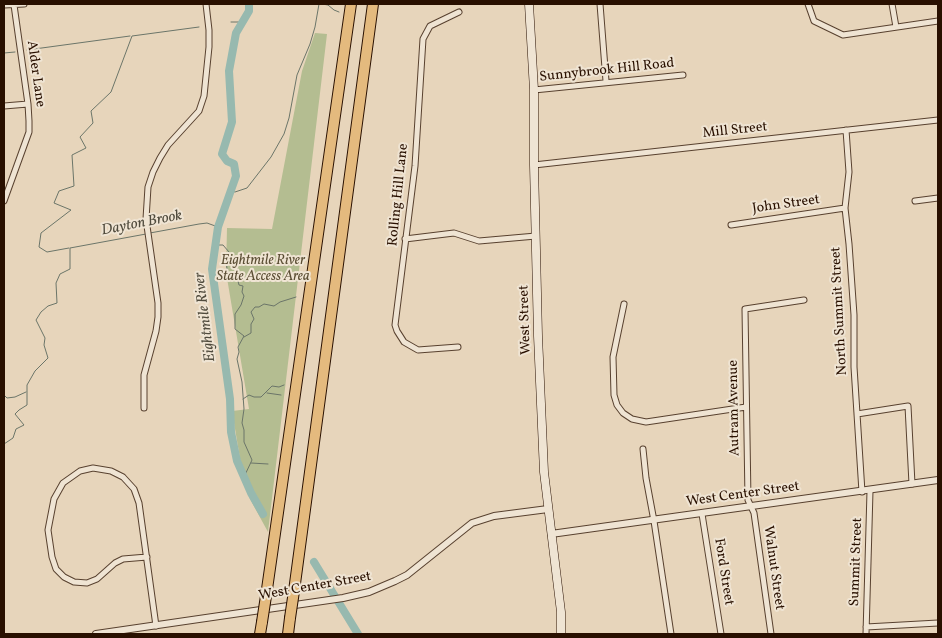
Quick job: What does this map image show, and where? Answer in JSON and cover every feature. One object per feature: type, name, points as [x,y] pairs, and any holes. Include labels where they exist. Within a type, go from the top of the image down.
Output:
[{"type":"highway","points":[[260,634],[351,4]]},
{"type":"highway","points":[[288,634],[373,4]]},
{"type":"main road","name":"West Street","points":[[529,4],[534,90],[534,165],[542,420],[548,509],[561,612],[561,634]]},
{"type":"street","points":[[4,5],[24,4]]},
{"type":"street","points":[[144,408],[144,375],[158,317],[158,303],[148,237],[146,202],[148,187],[153,172],[168,145],[199,111],[204,96],[210,30],[206,4]]},
{"type":"street","points":[[600,4],[606,82]]},
{"type":"street","points":[[808,4],[814,21],[843,34],[938,21]]},
{"type":"street","points":[[892,4],[896,27]]},
{"type":"street","name":"Alder Lane","points":[[4,201],[29,132],[28,104],[14,5]]},
{"type":"street","name":"Rolling Hill Lane","points":[[458,347],[418,350],[404,342],[396,331],[395,318],[414,174],[423,39],[430,26],[459,12]]},
{"type":"street","name":"Sunnybrook Hill Road","points":[[534,90],[683,75]]},
{"type":"street","points":[[4,106],[28,104]]},
{"type":"street","name":"Mill Street","points":[[534,165],[938,120]]},
{"type":"street","name":"North Summit Street","points":[[846,130],[849,172],[845,208],[854,315],[856,414],[862,492]]},
{"type":"street","points":[[915,201],[938,198]]},
{"type":"street","name":"John Street","points":[[732,225],[845,208]]},
{"type":"street","points":[[405,239],[454,233],[479,241],[536,236]]},
{"type":"street","name":"Autram Avenue","points":[[752,506],[748,500],[745,309],[804,300]]},
{"type":"street","points":[[624,304],[613,356],[614,395],[617,405],[623,412],[632,419],[646,422],[746,407]]},
{"type":"street","points":[[856,414],[908,406],[912,484]]},
{"type":"street","points":[[643,449],[671,634]]},
{"type":"street","points":[[147,557],[123,559],[114,563],[97,579],[87,582],[74,582],[64,577],[56,569],[52,557],[48,530],[54,499],[63,483],[80,471],[93,468],[110,471],[123,477],[134,489],[139,504],[147,557],[156,626]]},
{"type":"street","name":"West Center Street","points":[[551,534],[938,480]]},
{"type":"street","name":"Summit Street","points":[[866,634],[870,491]]},
{"type":"street","name":"Walnut Street","points":[[752,506],[771,634]]},
{"type":"street","name":"West Center Street","points":[[96,634],[343,598],[369,592],[401,578],[430,558],[462,530],[482,518],[548,509]]},
{"type":"street","name":"Ford Street","points":[[702,514],[721,634]]},
{"type":"street","points":[[866,627],[938,623]]},
{"type":"green space","name":"Eightmile River State Access Area","points":[[315,33],[327,34],[268,532],[250,499],[243,476],[232,411],[249,409],[226,272],[227,228],[272,229],[302,71]]},
{"type":"waterway","name":"Eightmile River","points":[[249,4],[249,11],[236,33],[229,71],[232,122],[222,154],[227,161],[234,164],[236,176],[218,227],[212,269],[230,399],[231,432],[237,461],[251,493],[263,514]]},
{"type":"waterway","points":[[231,191],[235,192],[247,188],[271,157],[284,134],[297,75],[310,44],[319,4]]},
{"type":"waterway","points":[[322,4],[328,5],[339,12]]},
{"type":"waterway","name":"Dayton Brook","points":[[231,22],[243,22]]},
{"type":"waterway","name":"Dayton Brook","points":[[69,248],[47,252],[39,247],[41,233],[71,210],[54,203],[59,191],[74,186],[72,155],[86,148],[80,137],[93,123],[91,111],[111,92],[132,36],[199,27]]},
{"type":"waterway","points":[[27,50],[130,36]]},
{"type":"waterway","points":[[4,53],[15,52]]},
{"type":"waterway","name":"Dayton Brook","points":[[150,233],[207,223],[218,227]]},
{"type":"waterway","name":"Dayton Brook","points":[[4,444],[13,438],[16,429],[24,425],[15,414],[27,405],[27,385],[35,371],[48,358],[44,345],[45,338],[36,320],[48,306],[57,303],[56,283],[60,274],[70,269],[70,248],[146,234]]},
{"type":"waterway","points":[[216,245],[223,245],[229,252],[230,255],[226,261],[228,276],[237,277],[239,285],[243,286],[242,292],[244,296],[235,314],[235,329],[244,336],[238,347],[237,359],[242,382],[244,442],[252,460],[244,477]]},
{"type":"waterway","points":[[244,337],[251,333],[251,324],[254,319],[251,312],[255,307],[264,304],[274,306],[296,297]]},
{"type":"waterway","points":[[243,399],[249,395],[261,397],[272,386],[279,387],[284,385]]},
{"type":"waterway","points":[[4,395],[7,398],[15,397],[26,392]]},
{"type":"waterway","points":[[267,393],[281,395]]},
{"type":"waterway","points":[[251,463],[268,464]]},
{"type":"waterway","name":"Eightmile River","points":[[314,562],[358,634]]}]
